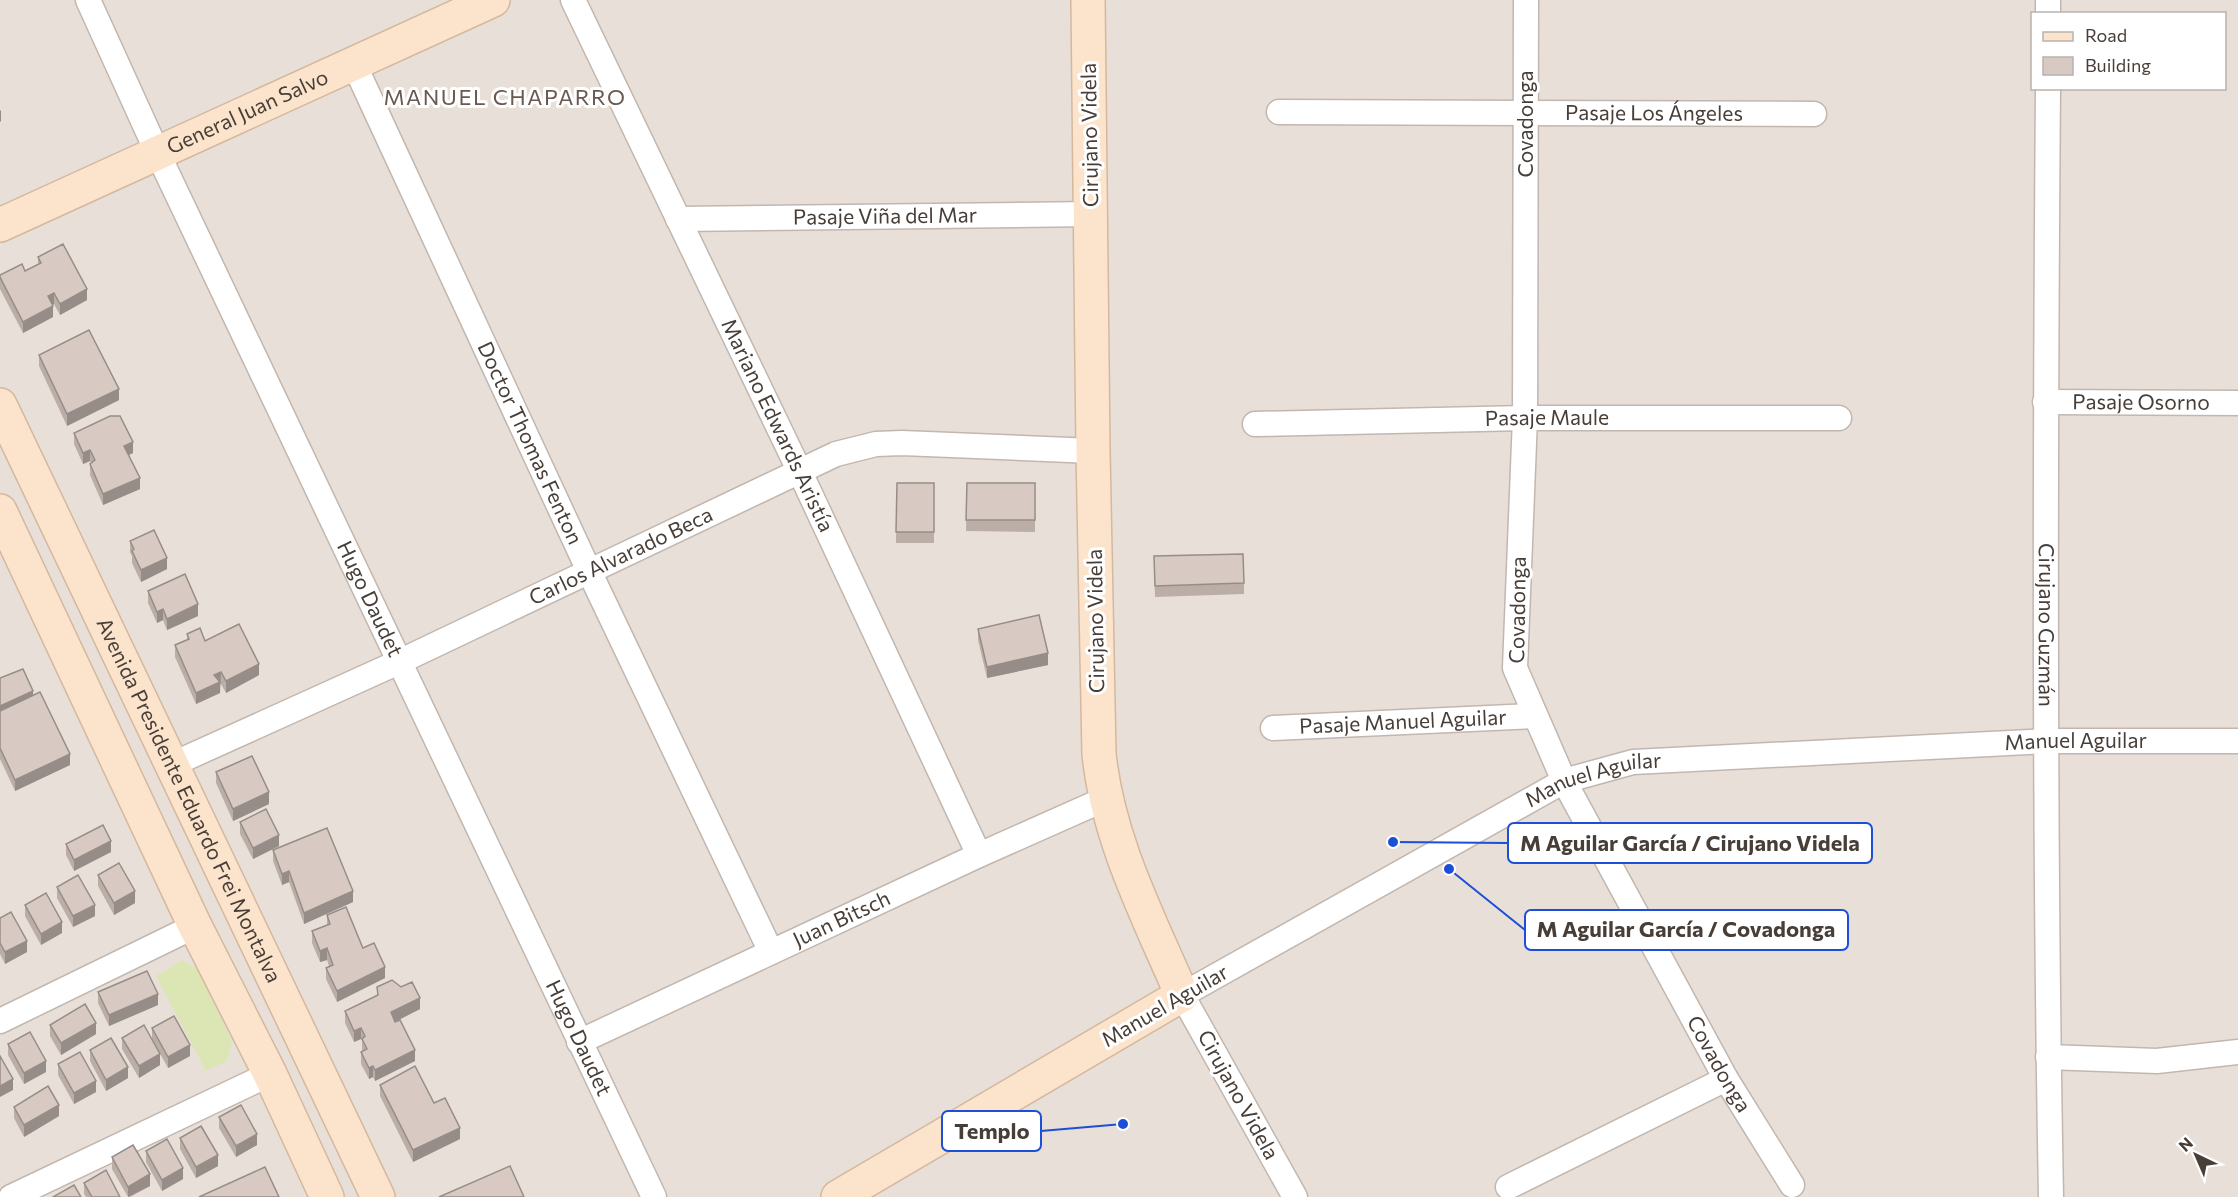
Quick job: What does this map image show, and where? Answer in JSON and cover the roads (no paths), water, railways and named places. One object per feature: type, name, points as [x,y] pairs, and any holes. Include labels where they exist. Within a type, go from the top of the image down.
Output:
[{"type":"street","name":"Hugo Daudet","points":[[88,0],[158,154],[654,1197]]},
{"type":"street","name":"General Juan Salvo","points":[[0,225],[493,0]]},
{"type":"street","name":"Mariano Edwards Aristía","points":[[573,0],[800,472],[979,855]]},
{"type":"street","name":"Cirujano Videla","points":[[1088,0],[1097,721],[1105,799],[1117,842],[1182,995],[1295,1197]]},
{"type":"street","name":"Covadonga","points":[[1527,0],[1525,418],[1515,668],[1564,781],[1726,1079],[1792,1185]]},
{"type":"street","name":"Doctor Thomas Fenton","points":[[354,64],[589,571],[771,952]]},
{"type":"street","name":"Cirujano Guzmán","points":[[2048,90],[2045,402],[2048,1057],[2051,1197]]},
{"type":"street","name":"Pasaje Los Ángeles","points":[[1279,112],[1814,114]]},
{"type":"street","name":"Pasaje Viña del Mar","points":[[678,219],[1092,214]]},
{"type":"street","name":"Pasaje Osorno","points":[[2045,402],[2238,403]]},
{"type":"street","name":"Avenida Presidente Eduardo Frei Montalva","points":[[0,405],[378,1197]]},
{"type":"street","name":"Pasaje Maule","points":[[1255,424],[1525,418],[1839,418]]},
{"type":"street","name":"Carlos Alvarado Beca","points":[[171,765],[401,661],[836,454],[876,444],[902,443],[1093,451]]},
{"type":"street","points":[[4,530],[195,926],[270,1074],[327,1197]]},
{"type":"street","name":"Pasaje Manuel Aguilar","points":[[1273,729],[1534,716]]},
{"type":"street","name":"Manuel Aguilar","points":[[838,1197],[1182,995],[1564,781],[1633,762],[2047,741],[2238,741]]},
{"type":"street","name":"Juan Bitsch","points":[[579,1042],[979,855],[1105,799]]},
{"type":"street","points":[[0,1021],[195,926]]},
{"type":"street","points":[[2048,1057],[2157,1061],[2238,1052]]},
{"type":"street","points":[[11,1197],[270,1074]]},
{"type":"street","points":[[1508,1187],[1726,1079]]},
{"type":"place","name":"M Aguilar García / Cirujano Videla","points":[[1393,842]]},
{"type":"place","name":"M Aguilar García / Covadonga","points":[[1449,869]]},
{"type":"place","name":"Templo","points":[[1123,1124]]},
{"type":"district","name":"MANUEL CHAPARRO","points":[[505,97]]}]
